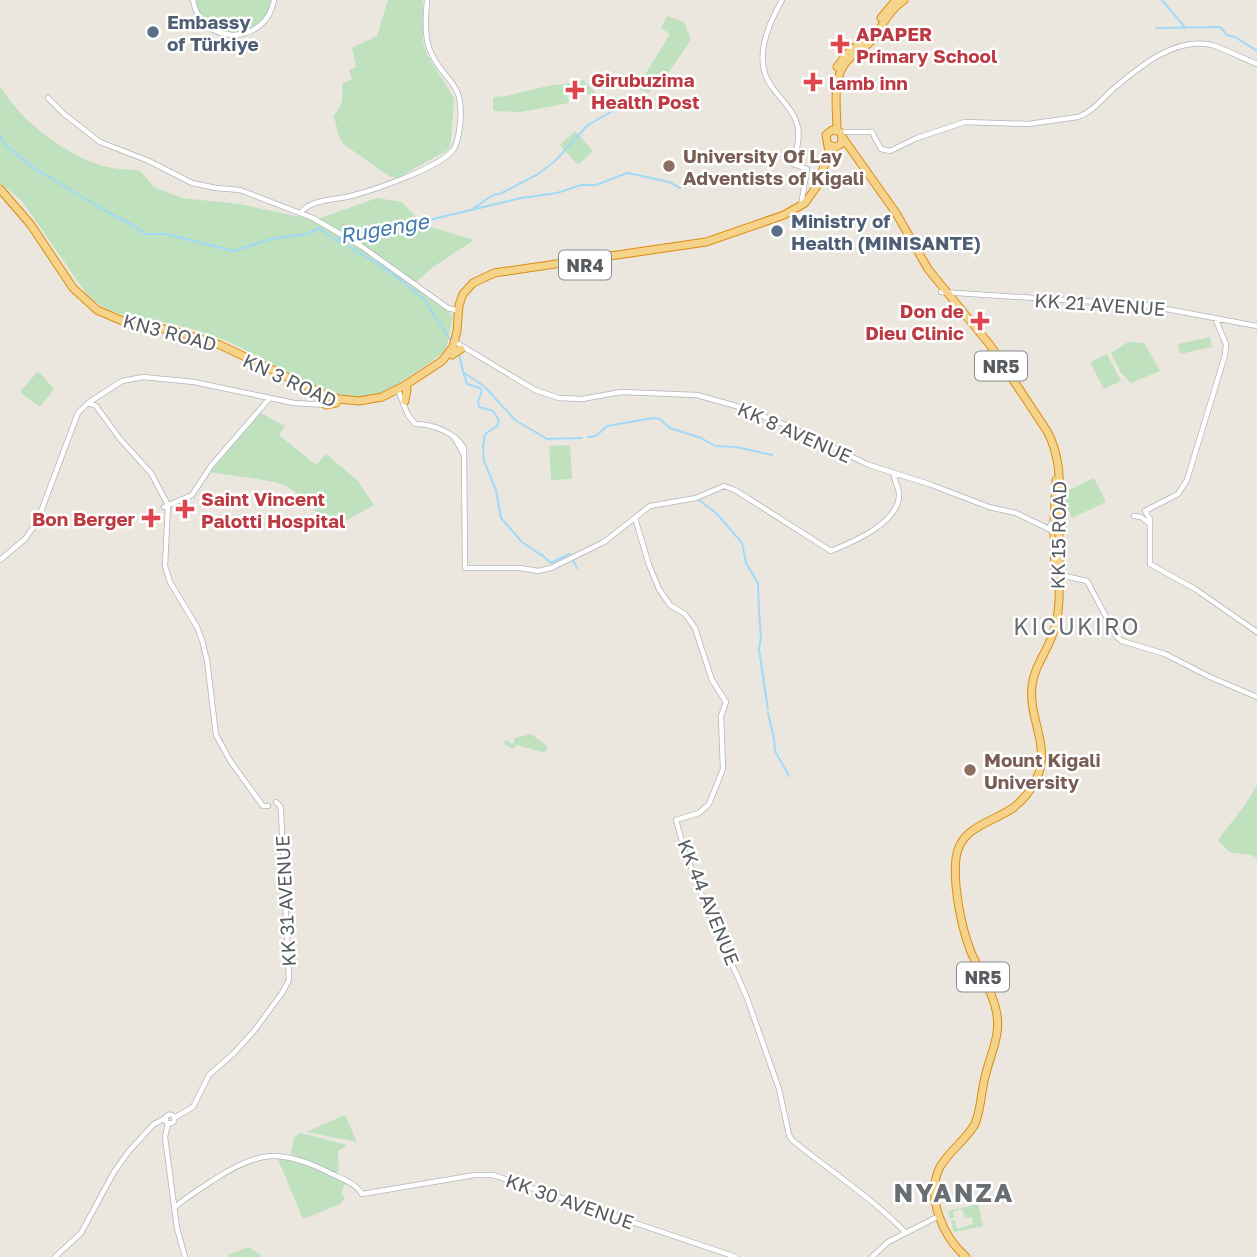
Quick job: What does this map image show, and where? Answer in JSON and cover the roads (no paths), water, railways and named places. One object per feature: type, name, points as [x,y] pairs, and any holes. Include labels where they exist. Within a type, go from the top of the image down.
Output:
[{"type":"highway","points":[[804,204],[820,187],[834,146],[834,83],[838,66],[846,54],[871,35],[896,0]]},
{"type":"highway","points":[[835,117],[839,77],[844,65],[870,42],[889,14],[904,0]]},
{"type":"highway","points":[[834,146],[825,137],[835,132]]},
{"type":"highway","points":[[828,159],[822,140],[835,132]]},
{"type":"highway","name":"KK 15 ROAD","points":[[835,132],[896,212],[944,292]]},
{"type":"highway","name":"KK 15 ROAD","points":[[834,146],[848,150],[894,214],[923,265],[996,354],[1054,446],[1058,505],[1054,623],[1035,669],[1032,698],[1042,756],[1026,795],[1014,807],[970,832],[962,840],[956,855],[963,926],[970,950],[992,997],[998,1028],[975,1124],[944,1161],[936,1179],[934,1196],[938,1217],[953,1245],[964,1257]]},
{"type":"highway","name":"KN3 ROAD","points":[[0,191],[55,255],[78,295],[105,314],[125,322],[196,338]]},
{"type":"highway","name":"KN 3 ROAD","points":[[0,191],[30,227],[69,288],[86,306],[121,323],[196,338],[257,364],[332,403],[370,404],[399,392],[433,372],[458,346]]},
{"type":"highway","name":"NR4","points":[[459,311],[470,289],[488,277],[707,245],[740,235],[804,204]]},
{"type":"highway","points":[[399,392],[458,346],[459,311]]},
{"type":"highway","points":[[399,392],[404,402]]},
{"type":"highway","points":[[399,392],[404,402]]},
{"type":"highway","points":[[1055,522],[1057,478]]},
{"type":"highway","points":[[1055,532],[1060,575],[1057,584]]},
{"type":"highway","points":[[1055,532],[1057,584]]},
{"type":"main road","points":[[193,0],[197,13],[206,26],[220,34],[237,36],[247,34],[260,26],[269,16],[274,0]]},
{"type":"main road","points":[[301,212],[309,204],[352,195],[396,181],[436,163],[456,146],[460,100],[456,87],[429,47],[425,27],[427,0]]},
{"type":"main road","points":[[782,0],[766,33],[764,65],[770,85],[793,113],[798,126],[799,136],[793,164],[807,169],[804,204]]},
{"type":"main road","points":[[835,132],[872,132],[881,149],[890,151],[917,138],[965,122],[1028,124],[1078,117],[1086,114],[1160,54],[1183,44],[1211,45],[1257,64]]},
{"type":"main road","points":[[48,97],[64,114],[100,142],[149,161],[192,183],[240,190],[301,212],[361,246],[448,308],[459,311]]},
{"type":"main road","name":"KK 21 AVENUE","points":[[944,292],[1145,305],[1257,326]]},
{"type":"main road","points":[[1150,521],[1145,511],[1178,494],[1189,472],[1225,355],[1226,344],[1214,318]]},
{"type":"main road","name":"KK 8 AVENUE","points":[[458,346],[546,395],[571,399],[621,392],[696,395],[752,411],[869,465],[989,507],[1016,513],[1055,532]]},
{"type":"main road","points":[[0,560],[25,540],[37,522],[74,420],[88,402],[121,381],[142,377],[194,382],[269,398],[332,403]]},
{"type":"main road","points":[[88,402],[96,406],[120,439],[151,473],[167,509],[195,492],[211,466],[269,398]]},
{"type":"main road","points":[[404,402],[415,424],[431,426],[462,444],[465,568],[520,568],[538,571],[551,568],[604,542],[657,503],[696,498],[727,487],[831,551],[869,533],[896,508],[899,494],[892,472]]},
{"type":"main road","points":[[1152,507],[1150,564],[1195,589],[1257,632]]},
{"type":"main road","name":"KK 31 AVENUE","points":[[167,509],[165,566],[170,582],[189,611],[202,640],[216,735],[231,762],[260,800],[268,806],[276,802],[281,807],[290,970],[288,983],[254,1031],[209,1075],[193,1107],[174,1118],[170,1115],[167,1120]]},
{"type":"main road","name":"KK 44 AVENUE","points":[[637,516],[649,565],[659,589],[670,605],[685,614],[695,628],[712,680],[726,702],[721,716],[723,769],[709,804],[699,813],[676,820],[705,903],[743,984],[779,1088],[789,1135],[821,1163],[860,1191],[906,1233]]},
{"type":"main road","points":[[1134,516],[1150,521]]},
{"type":"main road","points":[[1045,526],[1055,522],[1065,527],[1055,532],[1055,522]]},
{"type":"main road","points":[[1060,575],[1087,581],[1117,637],[1122,641],[1166,654],[1257,697]]},
{"type":"main road","points":[[55,1257],[81,1233],[114,1172],[129,1151],[154,1124],[167,1120],[165,1135],[185,1257]]},
{"type":"main road","name":"KK 30 AVENUE","points":[[175,1207],[229,1169],[264,1155],[276,1155],[301,1160],[355,1185],[362,1194],[489,1174],[736,1257]]},
{"type":"main road","points":[[872,1257],[888,1242],[938,1217]]},
{"type":"waterway","points":[[1162,0],[1184,26]]},
{"type":"waterway","points":[[1156,28],[1220,27],[1227,35],[1257,51]]},
{"type":"waterway","points":[[474,208],[493,195],[538,174],[555,161],[588,125],[626,103]]},
{"type":"waterway","name":"Rugenge","points":[[0,135],[5,145],[34,168],[145,234],[166,234],[234,251],[271,239],[307,234],[319,228],[336,241],[347,232],[421,222],[521,198],[557,193],[581,185],[596,185],[627,173]]},
{"type":"waterway","name":"Rugenge","points":[[628,173],[669,182],[680,188]]},
{"type":"waterway","points":[[338,240],[386,269],[423,298],[451,341]]},
{"type":"waterway","points":[[459,353],[463,372],[484,386],[515,420],[547,439],[582,438]]},
{"type":"waterway","points":[[463,372],[467,384],[482,391],[479,407],[493,411],[499,421],[497,426],[485,434],[483,447],[484,461],[496,490],[501,518],[522,542],[541,555]]},
{"type":"waterway","points":[[588,437],[596,436],[607,426],[653,418],[660,419],[670,428],[701,438],[715,446],[736,447],[772,455]]},
{"type":"waterway","points":[[698,499],[717,514],[742,543],[746,563],[758,583],[759,612]]},
{"type":"waterway","points":[[542,555],[551,563],[569,554],[572,557]]},
{"type":"waterway","points":[[573,560],[577,568]]},
{"type":"waterway","points":[[759,613],[759,649],[768,710]]},
{"type":"waterway","points":[[768,713],[775,751],[789,776]]},
{"type":"place","name":"Embassy of Türkiye","points":[[153,32]]},
{"type":"place","name":"APAPER Primary School","points":[[840,44]]},
{"type":"place","name":"lamb inn","points":[[813,82]]},
{"type":"place","name":"Girubuzima Health Post","points":[[575,90]]},
{"type":"place","name":"University Of Lay Adventists of Kigali","points":[[669,166]]},
{"type":"place","name":"Ministry of Health (MINISANTE)","points":[[777,231]]},
{"type":"place","name":"Don de Dieu Clinic","points":[[980,321]]},
{"type":"place","name":"Saint Vincent Palotti Hospital","points":[[185,509]]},
{"type":"place","name":"Bon Berger","points":[[151,518]]},
{"type":"place","name":"Mount Kigali University","points":[[970,770]]},
{"type":"district","name":"KICUKIRO","points":[[1077,626]]},
{"type":"district","name":"NYANZA","points":[[954,1192]]}]
